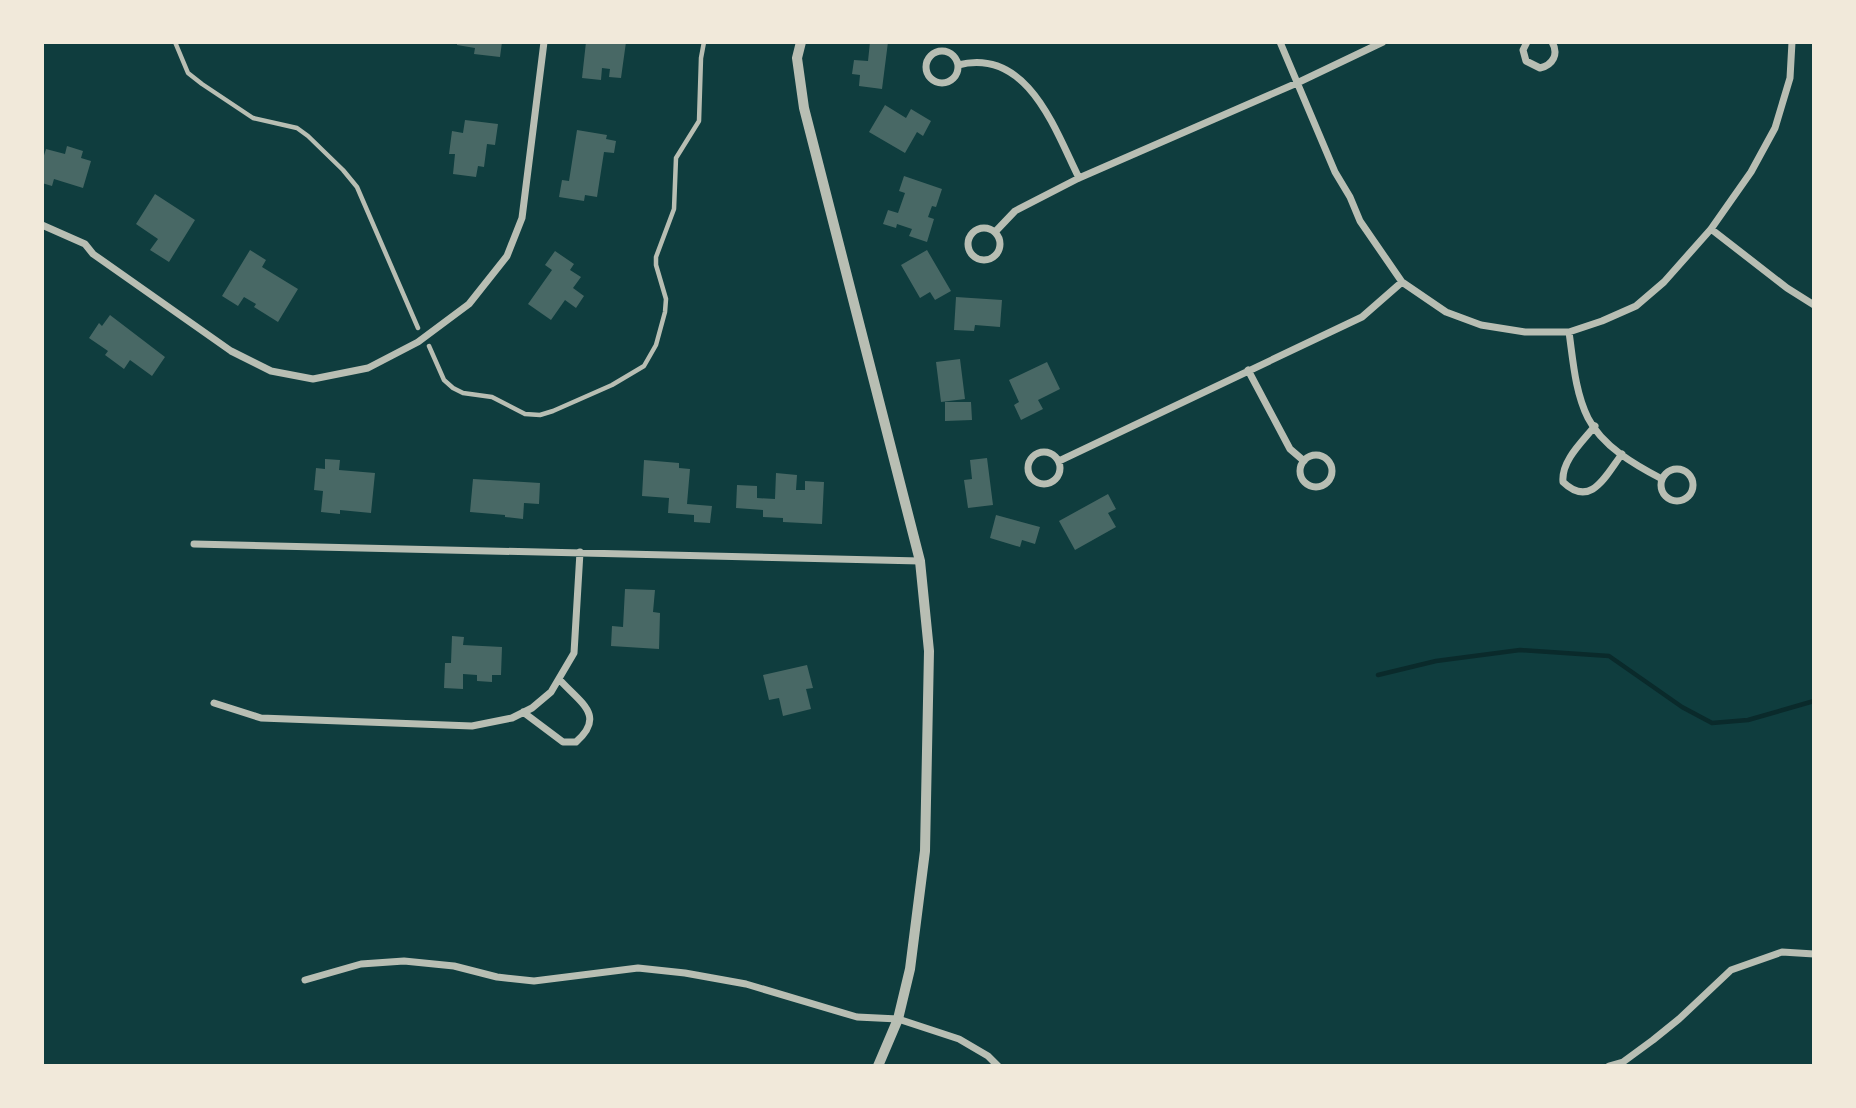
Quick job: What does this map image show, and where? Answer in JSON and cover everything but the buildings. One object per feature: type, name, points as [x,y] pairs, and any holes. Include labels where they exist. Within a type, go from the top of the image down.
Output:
[{"type":"street","points":[[42,225],[85,244],[93,254],[231,351],[271,371],[313,379],[368,368],[418,342],[469,304],[507,256],[522,219],[544,42]]},
{"type":"street","points":[[801,42],[797,58],[804,108],[920,561],[929,651],[925,851],[910,969],[898,1019],[878,1066]]},
{"type":"street","points":[[1280,42],[1335,172],[1360,221],[1402,282],[1446,312],[1481,325],[1525,332],[1569,332],[1602,321],[1636,306],[1664,282],[1711,229],[1751,172],[1775,128],[1790,78],[1792,42]]},
{"type":"street","points":[[995,232],[1014,211],[1080,178],[1297,83],[1383,42]]},
{"type":"street","points":[[1525,42],[1523,50],[1526,61],[1540,68],[1553,60],[1556,50],[1552,42]]},
{"type":"street","points":[[944,51],[953,56],[958,65],[956,76],[942,83],[937,83],[928,76],[926,66],[934,53],[944,51]]},
{"type":"street","points":[[958,65],[974,61],[1000,67],[1029,87],[1046,110],[1080,178]]},
{"type":"street","points":[[981,228],[995,232],[1000,242],[998,252],[990,259],[975,257],[968,243],[972,234],[981,228]]},
{"type":"street","points":[[1711,229],[1787,288],[1814,304]]},
{"type":"street","points":[[1059,461],[1362,317],[1402,282]]},
{"type":"street","points":[[1569,332],[1576,380],[1588,418],[1606,442],[1639,467],[1662,480]]},
{"type":"street","points":[[1248,370],[1290,449],[1304,461]]},
{"type":"street","points":[[1595,426],[1575,450],[1564,469],[1563,482],[1574,491],[1587,493],[1599,485],[1622,454]]},
{"type":"street","points":[[1041,452],[1051,453],[1059,461],[1058,476],[1050,483],[1034,481],[1028,472],[1032,457],[1041,452]]},
{"type":"street","points":[[1313,456],[1328,460],[1332,470],[1330,480],[1317,488],[1307,484],[1300,476],[1304,461],[1313,456]]},
{"type":"street","points":[[1679,469],[1692,478],[1693,488],[1688,498],[1672,500],[1664,494],[1662,480],[1669,471],[1679,469]]},
{"type":"street","points":[[194,544],[920,561]]},
{"type":"street","points":[[214,703],[261,718],[472,726],[512,718],[533,708],[551,692],[574,653],[580,552]]},
{"type":"street","points":[[523,712],[563,741],[576,743],[588,732],[591,718],[585,706],[559,679]]},
{"type":"street","points":[[1609,1066],[1623,1062],[1653,1040],[1731,970],[1782,952],[1814,954]]},
{"type":"street","points":[[305,980],[362,964],[404,961],[454,966],[496,977],[534,981],[638,968],[685,973],[746,984],[858,1017],[898,1019],[959,1039],[988,1056],[998,1066]]},
{"type":"lane","points":[[174,42],[188,73],[202,84],[253,118],[296,128],[343,170],[357,187],[418,328]]},
{"type":"lane","points":[[429,346],[444,380],[453,388],[463,393],[492,397],[525,414],[540,415],[563,407],[612,385],[644,366],[656,345],[664,312],[666,299],[656,257],[674,209],[676,158],[699,121],[704,42]]},
{"type":"waterway","points":[[1378,675],[1436,661],[1520,650],[1609,656],[1682,707],[1712,723],[1748,720],[1814,701]]}]
